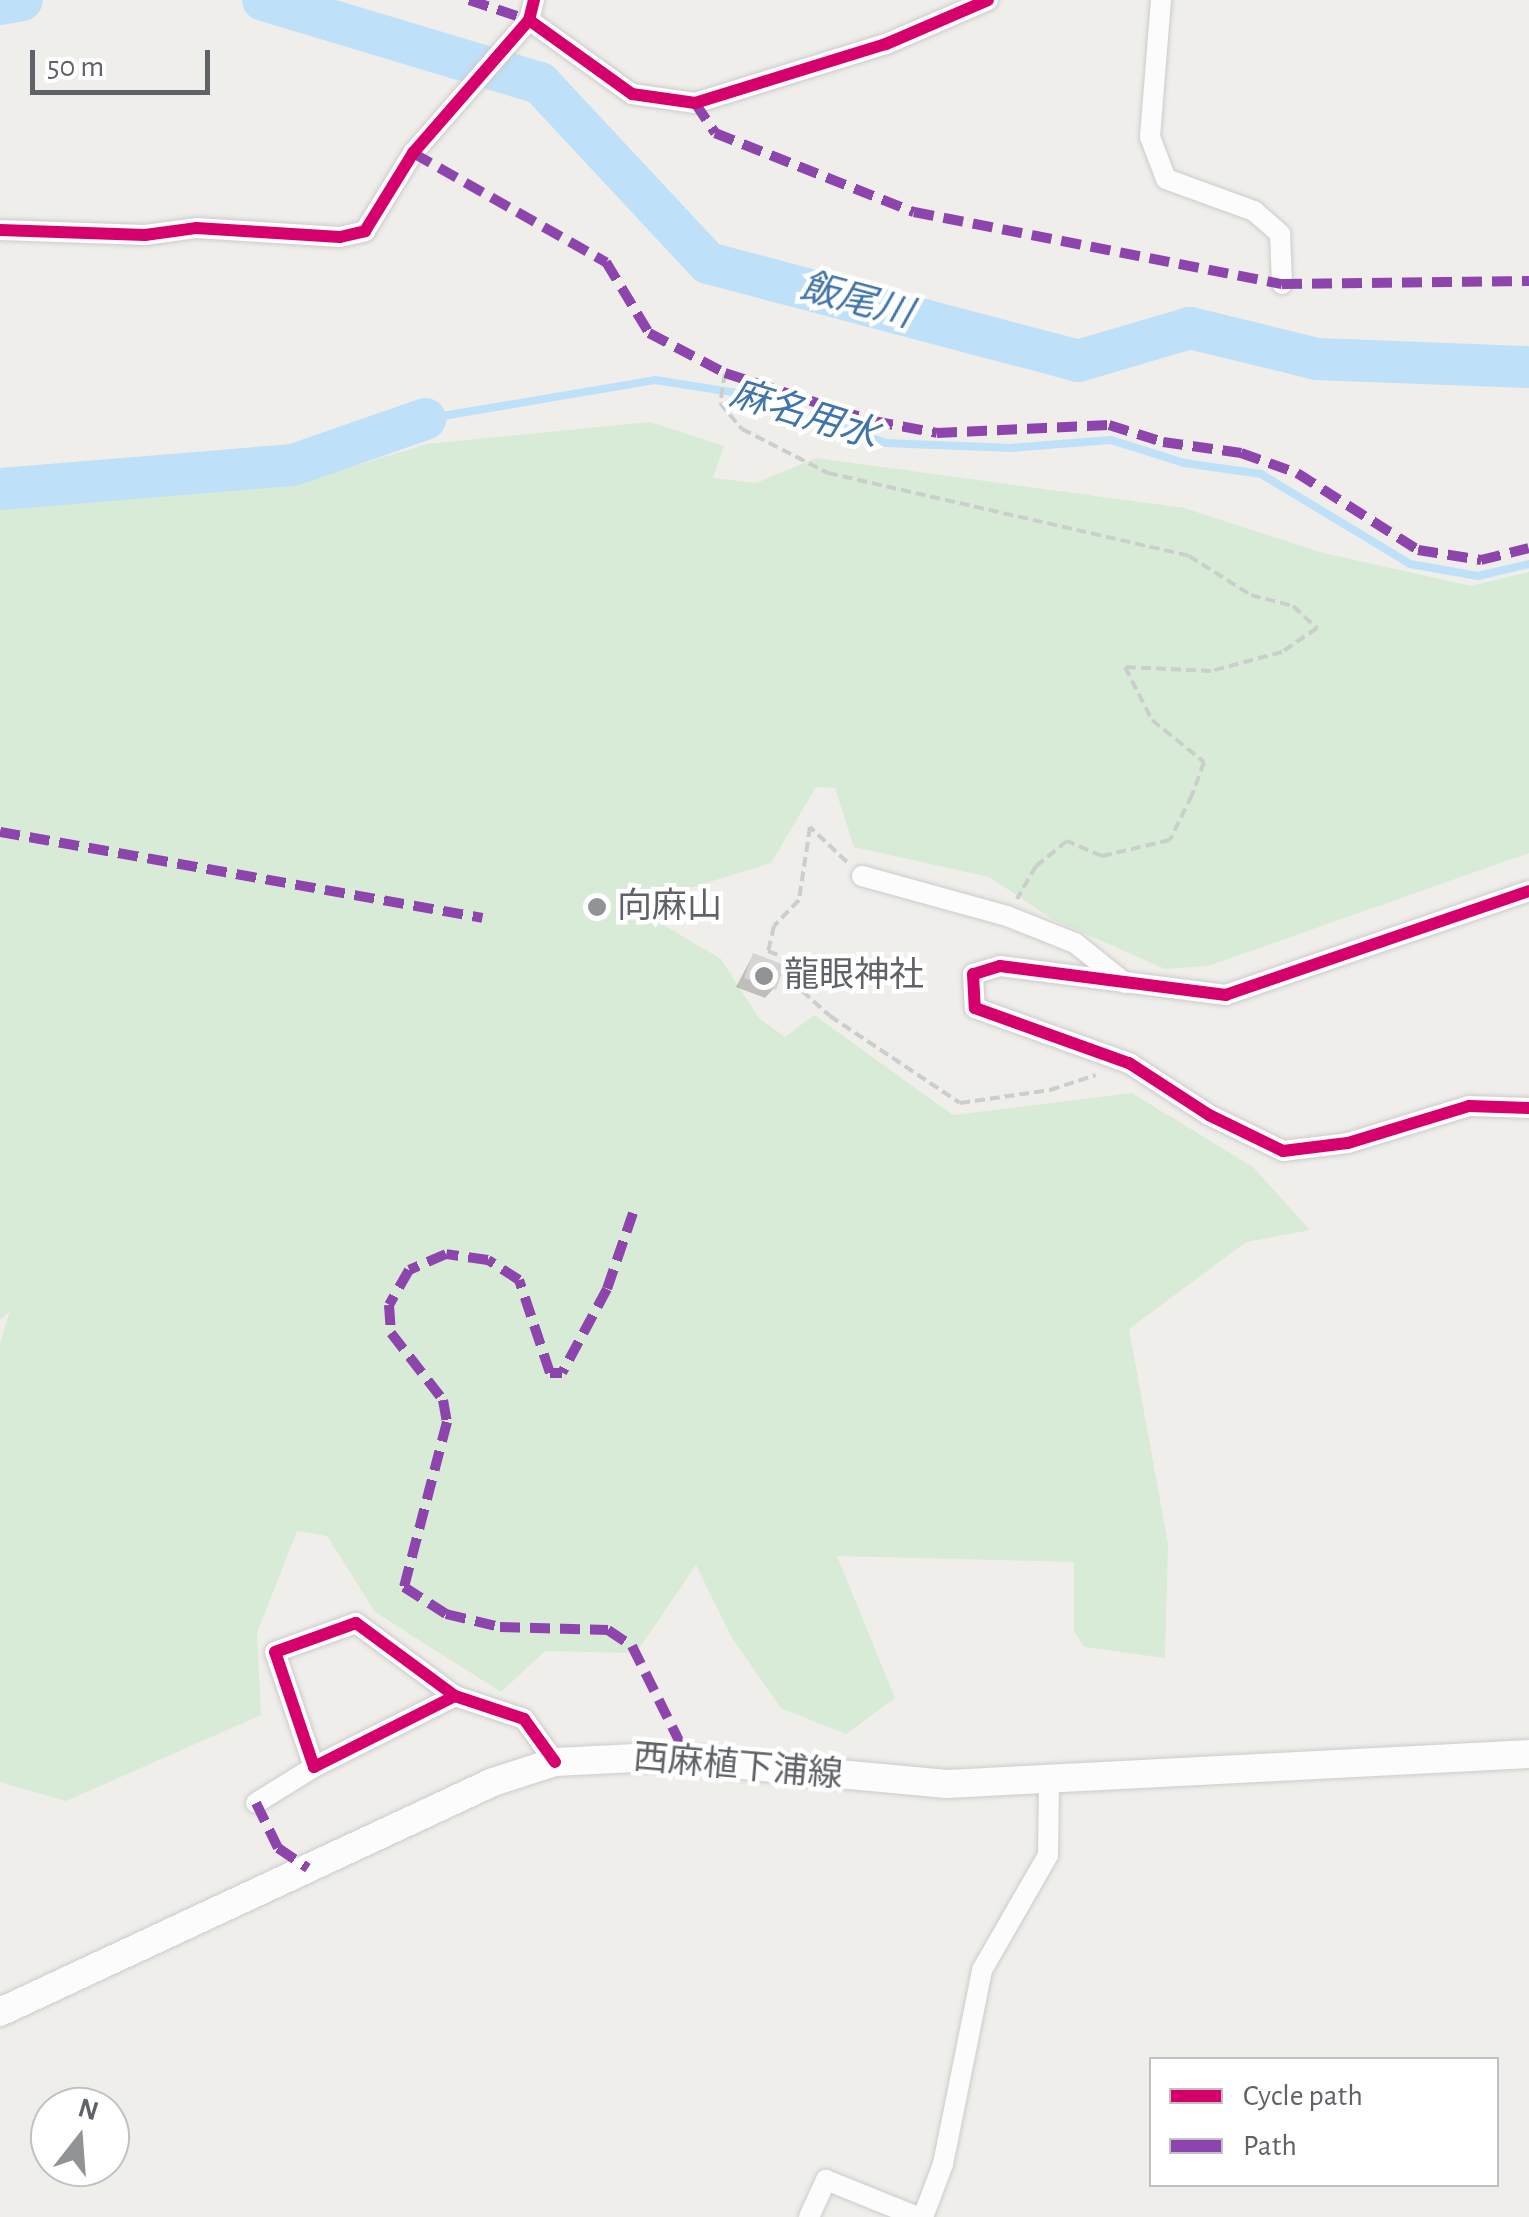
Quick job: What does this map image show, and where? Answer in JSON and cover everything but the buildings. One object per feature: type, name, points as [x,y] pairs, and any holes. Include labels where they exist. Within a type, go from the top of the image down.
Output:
[{"type":"main road","name":"西麻植下浦線","points":[[0,2012],[492,1782],[554,1762],[656,1756],[888,1781],[1049,1782],[1529,1754]]},
{"type":"street","points":[[0,230],[145,235],[196,228],[340,237],[364,231],[421,143],[525,17],[632,94],[696,103],[886,44],[988,0]]},
{"type":"street","points":[[1161,0],[1150,137],[1166,179],[1254,210],[1280,234],[1282,284]]},
{"type":"street","points":[[862,876],[1007,916],[1075,944],[1126,984]]},
{"type":"street","points":[[1529,891],[1226,995],[1000,966],[974,974],[975,1008],[1128,1063],[1210,1115],[1283,1151],[1348,1143],[1469,1106],[1529,1108]]},
{"type":"street","points":[[314,1766],[276,1652],[356,1623],[456,1696],[524,1719],[554,1762]]},
{"type":"street","points":[[256,1802],[314,1766],[456,1696]]},
{"type":"street","points":[[809,2217],[826,2180],[921,2217],[943,2164],[982,1970],[1048,1855],[1049,1782]]},
{"type":"path","points":[[725,373],[720,403],[742,429],[828,473],[1189,556],[1251,595],[1294,606],[1317,628],[1282,652],[1210,671],[1125,666],[1152,720],[1204,762],[1192,795],[1170,840],[1102,856],[1067,842],[1036,866],[1007,916]]},
{"type":"path","points":[[862,876],[810,828],[799,900],[774,926],[768,951],[793,962],[790,981],[830,1016],[922,1082],[960,1103],[1050,1090],[1128,1063]]},
{"type":"green space","points":[[650,422],[724,446],[713,478],[756,483],[816,458],[1184,508],[1323,553],[1471,586],[1529,572],[1529,853],[1208,966],[1165,969],[1052,919],[989,877],[854,847],[835,788],[816,787],[771,863],[631,906],[721,959],[759,1018],[785,1037],[814,1015],[953,1115],[1132,1093],[1253,1167],[1310,1230],[1246,1242],[1129,1329],[1168,1544],[1165,1658],[1084,1647],[1074,1631],[1074,1562],[837,1556],[895,1698],[846,1734],[781,1708],[732,1638],[696,1565],[636,1653],[545,1651],[501,1692],[375,1612],[327,1536],[297,1531],[257,1633],[261,1715],[66,1801],[0,1782],[0,1343],[10,1311],[0,1320],[0,503],[311,479],[427,444]]},
{"type":"waterway","name":"飯尾川","points":[[0,4],[22,0]]},
{"type":"waterway","name":"飯尾川","points":[[263,0],[540,83],[708,263],[1078,361],[1190,328],[1317,359],[1529,367]]},
{"type":"waterway","name":"麻名用水","points":[[425,419],[655,380],[763,397],[886,443],[1010,448],[1111,440],[1184,463],[1261,474],[1410,564],[1478,576],[1529,564]]},
{"type":"waterway","name":"麻名用水","points":[[0,489],[293,465],[425,419]]},
{"type":"marked path","points":[[469,0],[529,20]]},
{"type":"marked path","points":[[695,103],[715,133],[914,212],[1282,284],[1529,281]]},
{"type":"marked path","points":[[413,153],[606,262],[649,333],[725,373],[873,421],[937,433],[1109,425],[1163,442],[1241,453],[1297,473],[1418,550],[1481,560],[1529,548]]},
{"type":"marked path","points":[[0,832],[482,918]]},
{"type":"marked path","points":[[633,1213],[607,1289],[562,1373],[550,1373],[519,1280],[488,1260],[446,1254],[409,1270],[389,1305],[391,1333],[443,1400],[447,1422],[404,1587],[446,1614],[500,1627],[608,1630],[632,1646],[688,1759]]},
{"type":"marked path","points":[[256,1803],[278,1848],[308,1868]]},
{"type":"cycle path","points":[[0,230],[145,235],[196,228],[340,237],[365,231],[413,153],[529,20],[534,0]]},
{"type":"cycle path","points":[[529,20],[632,94],[695,103],[886,44],[988,0]]},
{"type":"cycle path","points":[[1529,891],[1226,995],[1000,966],[973,974],[975,1008],[1129,1063],[1209,1115],[1283,1151],[1348,1143],[1469,1106],[1529,1108]]},
{"type":"cycle path","points":[[455,1696],[314,1767],[275,1652],[356,1623],[455,1696],[524,1719],[555,1762]]},
{"type":"place","name":"向麻山","points":[[597,907]]},
{"type":"place","name":"龍眼神社","points":[[764,976]]}]
